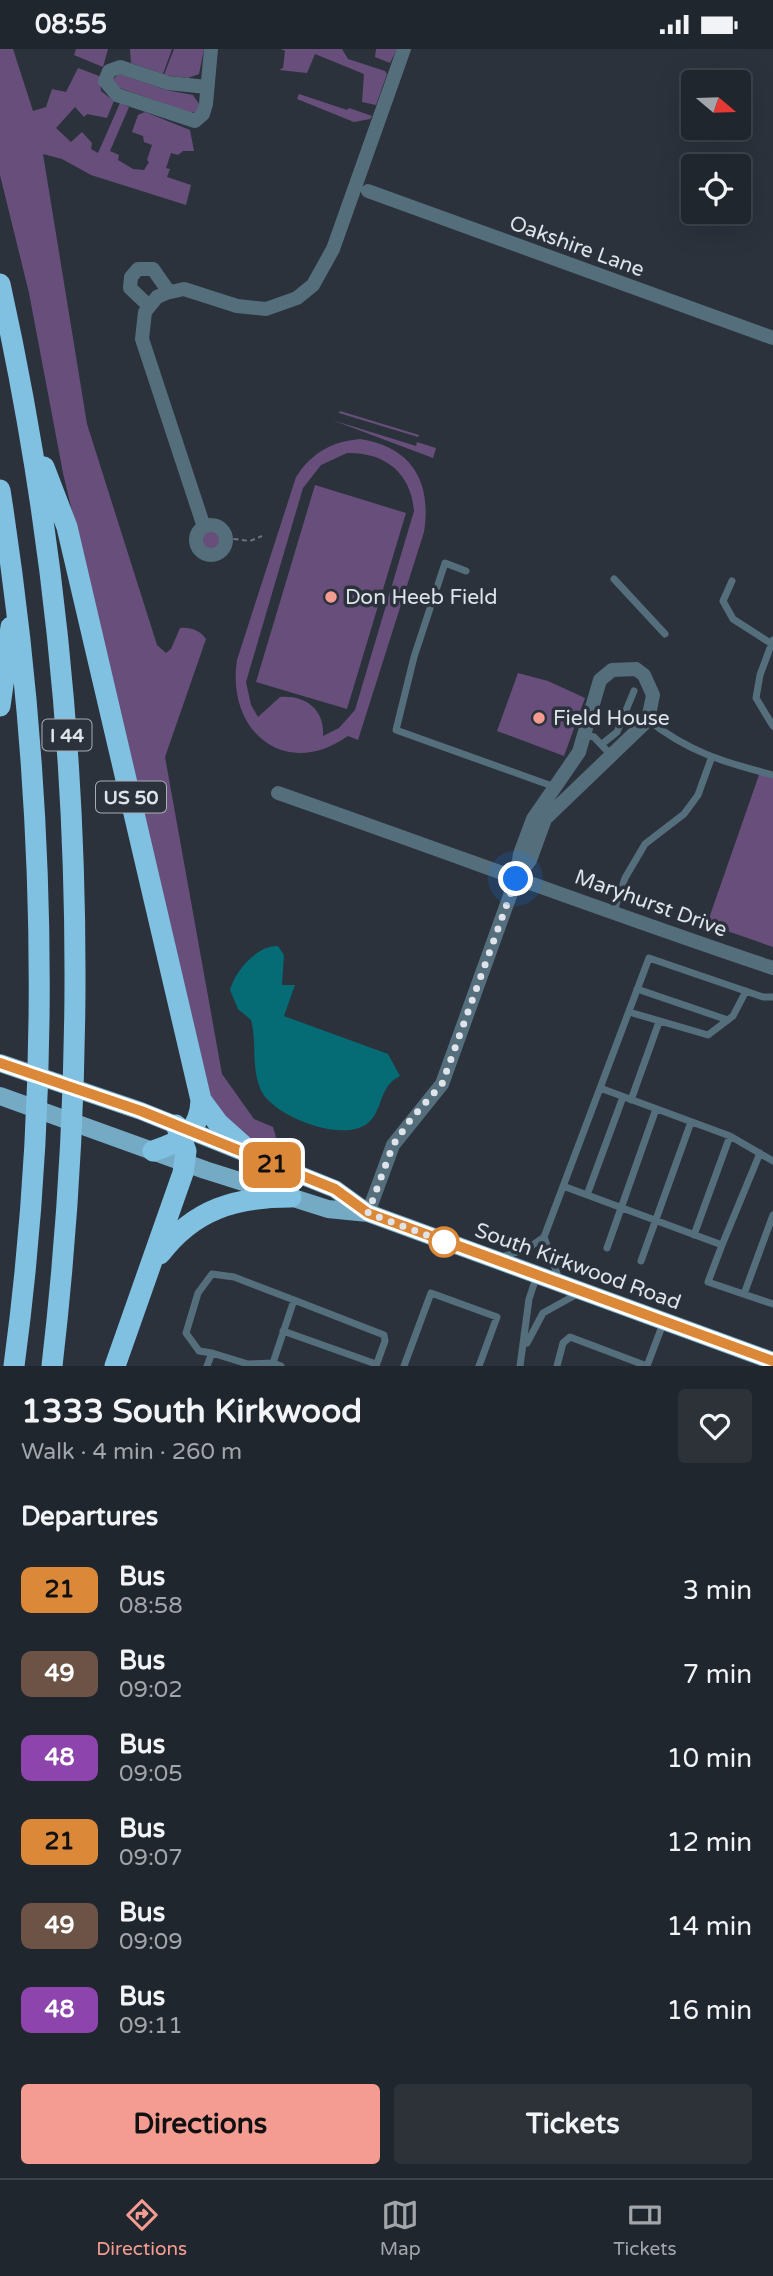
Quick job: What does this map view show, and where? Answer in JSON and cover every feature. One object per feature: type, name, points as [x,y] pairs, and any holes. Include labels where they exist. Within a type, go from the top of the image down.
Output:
[{"type":"highway","name":"I 44","points":[[0,284],[28,422],[54,595],[67,729],[76,926],[76,1051],[72,1159],[52,1366]]},
{"type":"highway","name":"US 50","points":[[28,422],[67,527],[201,1100],[199,1119],[184,1132]]},
{"type":"highway","name":"I 44","points":[[0,490],[15,598],[34,808],[37,1042],[34,1141],[25,1275],[14,1366]]},
{"type":"highway","points":[[0,706],[15,598]]},
{"type":"highway","points":[[201,1100],[218,1123],[258,1159]]},
{"type":"highway","points":[[115,1366],[185,1162],[184,1132],[153,1151]]},
{"type":"highway","points":[[148,1270],[173,1237],[208,1212],[240,1200],[291,1197]]},
{"type":"main road","name":"South Kirkwood Road","points":[[0,1063],[335,1189],[368,1213]]},
{"type":"main road","name":"South Kirkwood Road","points":[[0,1096],[153,1151],[328,1209],[368,1213],[773,1361]]},
{"type":"street","points":[[207,87],[168,83],[120,67],[109,71],[105,81],[117,95],[195,121],[203,114],[207,87],[211,49]]},
{"type":"street","points":[[204,527],[142,339],[142,319],[157,297],[184,289],[237,306],[266,309],[297,298],[313,285],[332,249],[404,49]]},
{"type":"street","name":"Oakshire Lane","points":[[368,191],[773,338]]},
{"type":"street","points":[[149,306],[130,288],[131,277],[138,269],[153,269],[169,292]]},
{"type":"street","points":[[204,527],[219,528],[225,538],[218,553],[204,553],[197,542],[198,533],[204,527]]},
{"type":"street","points":[[368,1213],[393,1145],[411,1119],[442,1084],[516,879],[520,854],[533,819],[579,752],[600,680],[611,670],[626,667],[644,675],[650,685],[653,708],[648,720],[545,819],[530,860],[516,879]]},
{"type":"street","name":"Maryhurst Drive","points":[[278,793],[516,879],[586,901],[613,914],[773,968]]},
{"type":"lane","points":[[466,571],[445,563],[414,657],[396,730],[555,787]]},
{"type":"lane","points":[[614,579],[665,634]]},
{"type":"lane","points":[[732,581],[723,601],[733,619],[772,642],[760,675],[756,698],[773,726]]},
{"type":"lane","points":[[602,744],[617,732],[634,691]]},
{"type":"lane","points":[[648,720],[674,740],[711,759],[773,775]]},
{"type":"lane","points":[[585,734],[602,744],[612,757]]},
{"type":"lane","points":[[613,914],[625,878],[645,844],[691,805],[698,795],[711,759]]},
{"type":"lane","points":[[561,1283],[545,1247],[544,1237],[649,958],[746,991],[773,997]]},
{"type":"lane","points":[[637,989],[728,1020]]},
{"type":"lane","points":[[629,1012],[708,1035],[728,1020],[746,991]]},
{"type":"lane","points":[[587,1195],[659,1022]]},
{"type":"lane","points":[[600,1088],[730,1136],[773,1161]]},
{"type":"lane","points":[[607,1248],[656,1109]]},
{"type":"lane","points":[[641,1261],[691,1122]]},
{"type":"lane","points":[[694,1235],[730,1136]]},
{"type":"lane","points":[[760,1153],[708,1282],[773,1304]]},
{"type":"lane","points":[[563,1186],[722,1245]]},
{"type":"lane","points":[[744,1294],[773,1215]]},
{"type":"lane","points":[[494,1259],[527,1249],[544,1237]]},
{"type":"lane","points":[[284,1331],[376,1365],[385,1341],[384,1335],[258,1285],[212,1273],[198,1293],[186,1333],[199,1351],[248,1364],[277,1365],[284,1331],[294,1300]]},
{"type":"lane","points":[[520,1366],[525,1347],[529,1299],[537,1275]]},
{"type":"lane","points":[[525,1347],[543,1313],[583,1291]]},
{"type":"lane","points":[[404,1366],[431,1293],[497,1317],[479,1366]]},
{"type":"lane","points":[[557,1366],[564,1343],[570,1337],[647,1366],[665,1321]]},
{"type":"lane","points":[[207,1366],[212,1353]]},
{"type":"path","points":[[225,538],[252,540],[262,536]]},
{"type":"shaded area","points":[[0,49],[13,49],[33,111],[46,107],[52,89],[66,92],[78,68],[99,76],[101,91],[114,101],[107,118],[87,114],[84,117],[75,107],[56,128],[71,142],[82,132],[92,143],[91,149],[98,153],[120,103],[129,107],[110,151],[119,155],[118,160],[133,169],[144,170],[149,162],[147,160],[152,145],[144,142],[143,136],[132,132],[138,115],[145,112],[190,130],[194,151],[183,151],[178,155],[171,153],[166,168],[170,169],[167,177],[191,185],[186,205],[91,175],[62,159],[43,154],[87,424],[157,645],[166,653],[171,649],[180,628],[194,630],[206,639],[165,757],[222,1074],[254,1119],[273,1127],[276,1137],[264,1147],[243,1138],[214,1111],[63,473],[29,293],[0,175]]},
{"type":"shaded area","points":[[76,49],[108,49],[103,67],[74,55]]},
{"type":"shaded area","points":[[130,49],[172,49],[163,74],[131,63]]},
{"type":"shaded area","points":[[174,49],[204,49],[199,74],[188,78],[164,75]]},
{"type":"shaded area","points":[[281,49],[342,49],[348,59],[385,71],[387,74],[376,105],[362,102],[364,74],[315,54],[307,73],[279,70],[283,68],[285,51]]},
{"type":"shaded area","points":[[376,49],[397,49],[390,63],[375,57]]},
{"type":"shaded area","points":[[119,74],[166,90],[193,95],[199,104],[197,111],[191,113],[117,87],[112,80]]},
{"type":"shaded area","points":[[299,94],[372,116],[370,119],[354,122],[297,99]]},
{"type":"shaded area","points":[[340,411],[419,435],[418,437],[339,413]]},
{"type":"shaded area","points":[[332,420],[416,446],[417,442],[436,448],[433,458]]},
{"type":"shaded area","points":[[360,439],[393,450],[414,470],[425,497],[424,532],[358,740],[348,736],[324,749],[302,753],[282,750],[264,741],[250,727],[241,708],[236,685],[237,660],[296,477],[315,455],[323,450]],"holes":[[[347,453],[373,456],[394,467],[408,486],[414,511],[355,710],[339,728],[323,736],[323,727],[317,712],[312,706],[298,699],[280,697],[258,717],[251,705],[246,682],[303,488],[321,465]]]},
{"type":"shaded area","name":"Don Heeb Field","points":[[315,485],[406,513],[347,709],[256,682]]},
{"type":"shaded area","points":[[207,531],[215,531],[220,540],[218,547],[207,549],[202,544],[202,536]]},
{"type":"shaded area","name":"Field House","points":[[518,673],[548,681],[585,698],[564,756],[497,731]]},
{"type":"shaded area","points":[[760,772],[773,776],[773,947],[707,924]]},
{"type":"water","points":[[278,946],[284,955],[282,985],[295,985],[284,1016],[388,1054],[400,1076],[384,1092],[373,1117],[357,1129],[326,1129],[292,1117],[278,1108],[260,1088],[251,1020],[238,1009],[230,990],[242,967],[255,954]]},
{"type":"bus line","name":"21","points":[[0,1063],[141,1111],[335,1189],[368,1213],[773,1361]]},
{"type":"place","name":"Don Heeb Field","points":[[331,597]]},
{"type":"place","name":"Field House","points":[[539,718]]},
{"type":"route","points":[[444,1242],[453,1245],[368,1213],[393,1145],[411,1119],[430,1101],[442,1084],[516,879]]}]
